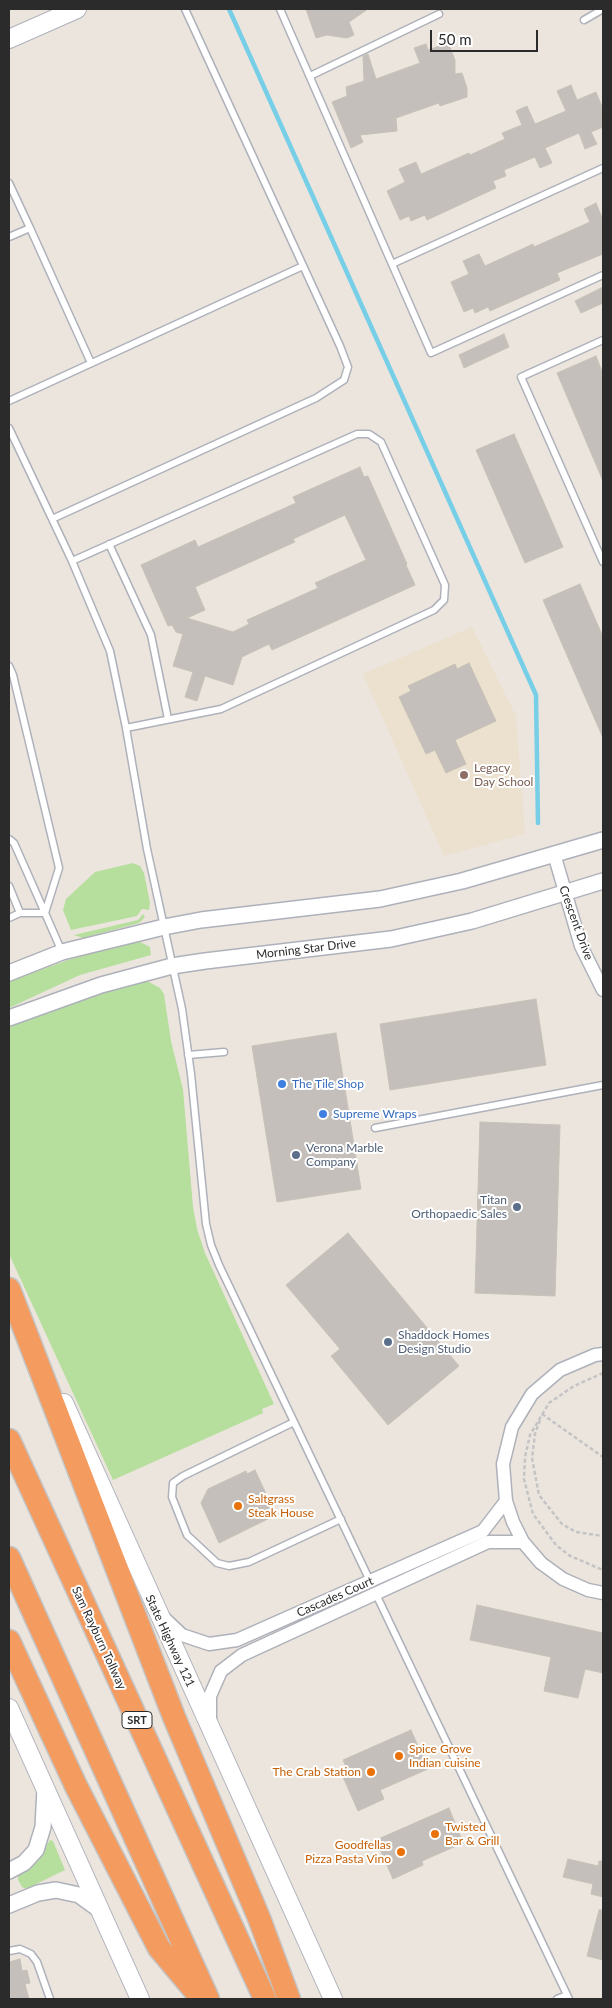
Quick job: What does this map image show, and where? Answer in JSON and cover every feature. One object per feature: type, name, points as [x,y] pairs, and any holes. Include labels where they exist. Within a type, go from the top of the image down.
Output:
[{"type":"highway","points":[[9,1289],[174,1717],[259,1918],[289,1999]]},
{"type":"highway","name":"Sam Rayburn Tollway","points":[[9,1440],[265,1999]]},
{"type":"highway","points":[[9,1558],[208,1999]]},
{"type":"highway","points":[[9,1641],[76,1786],[159,1948],[202,1999]]},
{"type":"main road","points":[[9,39],[77,9]]},
{"type":"main road","name":"State Highway 121","points":[[9,1281],[333,1999]]},
{"type":"main road","points":[[9,1708],[140,1999]]},
{"type":"street","points":[[9,973],[62,952],[164,926],[380,899],[462,881],[603,840]]},
{"type":"street","name":"Crescent Drive","points":[[554,854],[581,946],[603,990]]},
{"type":"street","name":"Morning Star Drive","points":[[9,1018],[101,984],[172,966],[391,939],[472,921],[603,881]]},
{"type":"street","points":[[600,1352],[560,1370],[532,1394],[512,1427],[503,1464],[506,1501],[513,1522],[523,1542],[541,1563],[563,1579],[588,1590],[603,1593]]},
{"type":"street","name":"Cascades Court","points":[[156,1610],[182,1635],[209,1644],[237,1640],[483,1531],[506,1501]]},
{"type":"street","name":"Cascades Court","points":[[210,1728],[210,1696],[221,1671],[242,1656],[488,1542],[523,1542]]},
{"type":"street","points":[[9,1870],[24,1863],[36,1850],[43,1827],[45,1788]]},
{"type":"street","points":[[9,1905],[38,1893],[56,1890],[79,1895],[101,1911]]},
{"type":"lane","points":[[52,519],[316,398],[344,380],[348,368],[304,266],[186,9]]},
{"type":"lane","points":[[280,9],[431,353],[603,275]]},
{"type":"lane","points":[[584,20],[603,9]]},
{"type":"lane","points":[[310,76],[439,14]]},
{"type":"lane","points":[[392,264],[603,168]]},
{"type":"lane","points":[[9,183],[11,192],[30,228],[91,364]]},
{"type":"lane","points":[[9,238],[30,228]]},
{"type":"lane","points":[[9,401],[304,266]]},
{"type":"lane","points":[[602,558],[521,377],[603,340]]},
{"type":"lane","points":[[9,428],[72,561],[110,651],[126,728],[147,848],[182,1009],[206,1224],[211,1245],[219,1266],[568,1997],[557,1999]]},
{"type":"lane","points":[[72,561],[357,434],[369,434],[381,442],[445,585],[444,600],[434,610],[221,709],[126,728]]},
{"type":"lane","points":[[109,544],[151,634],[168,719]]},
{"type":"lane","points":[[9,666],[13,675],[59,868],[45,912]]},
{"type":"lane","points":[[9,839],[14,843],[62,952]]},
{"type":"lane","points":[[9,886],[20,913]]},
{"type":"lane","points":[[9,918],[20,913],[45,912]]},
{"type":"lane","points":[[188,1055],[224,1052]]},
{"type":"lane","points":[[375,1128],[603,1085]]},
{"type":"lane","points":[[294,1422],[183,1476],[173,1483],[172,1497],[187,1535],[217,1563],[229,1566],[250,1562],[340,1519]]},
{"type":"lane","points":[[9,1951],[20,1949],[31,1954],[37,1962],[50,1999]]},
{"type":"path","points":[[603,1374],[560,1394],[549,1403],[530,1435],[525,1457],[524,1479],[532,1514],[556,1545],[570,1556],[603,1570]]},
{"type":"path","points":[[542,1414],[603,1457]]},
{"type":"path","points":[[542,1414],[535,1434],[532,1458],[539,1495],[562,1524],[576,1532],[603,1536]]},
{"type":"shaded area","name":"Legacy Day School","points":[[472,627],[516,716],[525,834],[444,856],[363,674]]},
{"type":"green space","points":[[133,863],[140,866],[144,873],[150,903],[149,910],[142,909],[137,916],[71,930],[63,910],[66,899],[95,872]]},
{"type":"green space","points":[[143,914],[145,917],[139,923],[83,938],[74,935],[138,920]]},
{"type":"green space","points":[[138,941],[150,947],[151,955],[80,975],[9,1008],[9,981],[71,959],[128,942]]},
{"type":"green space","points":[[147,981],[160,988],[164,994],[171,1041],[183,1089],[193,1207],[197,1229],[205,1253],[274,1404],[262,1409],[263,1413],[113,1480],[9,1254],[9,1026],[102,992]]},
{"type":"green space","points":[[50,1840],[53,1841],[65,1870],[26,1889],[22,1887],[18,1880],[18,1875],[33,1866]]},
{"type":"building","points":[[306,9],[368,9],[349,22],[354,35],[347,38],[327,35],[316,38]]},
{"type":"building","points":[[426,44],[428,50],[442,45],[449,45],[455,60],[455,74],[462,73],[467,88],[467,97],[440,106],[439,103],[396,118],[397,131],[360,135],[363,142],[351,148],[332,102],[347,96],[346,87],[364,81],[363,56],[368,54],[376,79],[420,63],[414,48]]},
{"type":"building","points":[[571,85],[577,100],[596,92],[603,109],[603,127],[591,132],[597,144],[585,149],[579,133],[545,148],[552,163],[540,168],[535,157],[504,170],[506,176],[493,181],[496,188],[427,220],[425,215],[411,221],[409,216],[400,220],[387,191],[405,182],[399,169],[416,162],[421,174],[505,139],[502,133],[522,125],[516,111],[527,106],[535,124],[566,111],[557,91]]},
{"type":"building","points":[[596,203],[603,220],[603,254],[557,273],[560,280],[490,311],[488,307],[475,313],[473,308],[464,312],[451,282],[469,274],[463,261],[479,254],[485,266],[533,244],[534,247],[590,222],[584,209]]},
{"type":"building","points":[[603,287],[603,303],[581,313],[575,301]]},
{"type":"building","points":[[504,334],[509,347],[464,368],[459,355]]},
{"type":"building","points":[[596,356],[603,374],[603,481],[557,373]]},
{"type":"building","points":[[514,434],[563,547],[525,563],[476,450]]},
{"type":"building","points":[[360,467],[364,477],[368,476],[415,585],[272,650],[269,644],[242,657],[233,685],[205,676],[197,701],[185,697],[193,672],[173,666],[183,634],[176,632],[172,625],[168,626],[141,565],[195,540],[198,547],[296,503],[293,497]],"holes":[[[345,515],[366,560],[315,583],[318,588],[247,620],[249,624],[233,632],[187,618],[205,610],[195,587],[295,542],[293,539]]]},
{"type":"building","points":[[580,584],[603,637],[603,738],[543,600]]},
{"type":"building","points":[[469,663],[496,721],[455,740],[466,764],[446,773],[435,750],[426,754],[399,697],[411,691],[408,686],[455,664],[457,669]]},
{"type":"building","points":[[536,999],[546,1065],[390,1090],[380,1024]]},
{"type":"building","points":[[336,1033],[361,1189],[277,1202],[252,1046]]},
{"type":"building","points":[[480,1122],[560,1125],[555,1296],[475,1293]]},
{"type":"building","points":[[348,1233],[459,1366],[388,1425],[331,1356],[340,1349],[286,1285]]},
{"type":"building","points":[[255,1470],[276,1515],[219,1543],[201,1503],[208,1489],[246,1471],[247,1474]]},
{"type":"building","points":[[477,1605],[603,1633],[603,1673],[585,1669],[578,1698],[544,1691],[551,1657],[470,1640]]},
{"type":"building","points":[[411,1730],[428,1769],[380,1790],[384,1799],[358,1811],[343,1777],[349,1774],[343,1760]]},
{"type":"building","points":[[449,1808],[463,1843],[422,1861],[423,1865],[393,1879],[376,1840]]},
{"type":"building","points":[[568,1859],[598,1866],[599,1861],[603,1861],[603,1897],[591,1894],[593,1884],[563,1877]]},
{"type":"building","points":[[599,1910],[603,1910],[603,1960],[587,1956]]},
{"type":"building","points":[[20,1959],[22,1971],[27,1970],[30,1983],[25,1984],[29,1999],[9,1999],[9,1962]]},
{"type":"waterway","points":[[229,9],[536,695],[538,823]]},
{"type":"place","name":"Legacy Day School","points":[[464,775]]},
{"type":"place","name":"The Tile Shop","points":[[282,1084]]},
{"type":"place","name":"Supreme Wraps","points":[[323,1114]]},
{"type":"place","name":"Verona Marble Company","points":[[296,1155]]},
{"type":"place","name":"Titan Orthopaedic Sales","points":[[517,1207]]},
{"type":"place","name":"Shaddock Homes Design Studio","points":[[388,1342]]},
{"type":"place","name":"Saltgrass Steak House","points":[[238,1506]]},
{"type":"place","name":"Spice Grove Indian cuisine","points":[[399,1756]]},
{"type":"place","name":"The Crab Station","points":[[371,1772]]},
{"type":"place","name":"Twisted Bar & Grill","points":[[435,1834]]},
{"type":"place","name":"Goodfellas Pizza Pasta Vino","points":[[401,1852]]}]
